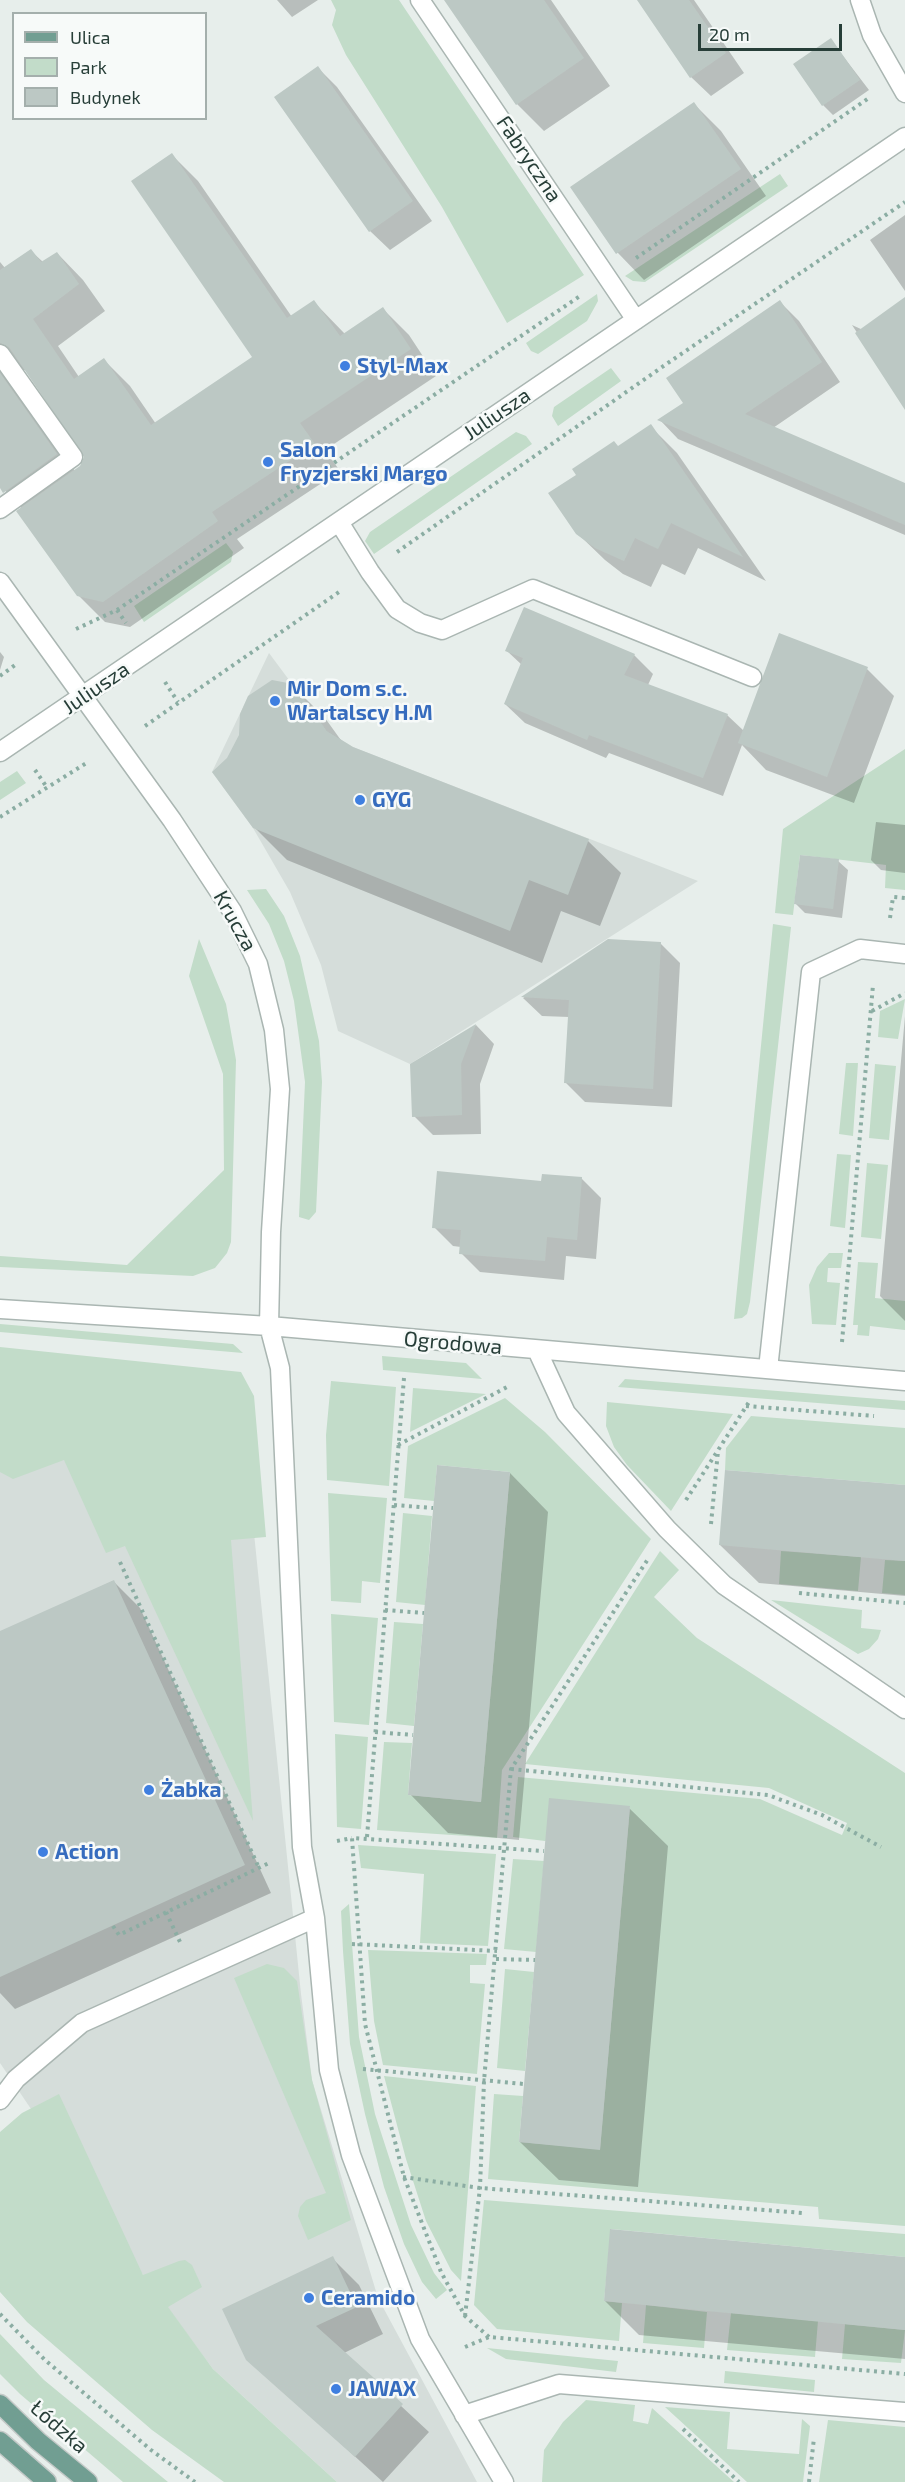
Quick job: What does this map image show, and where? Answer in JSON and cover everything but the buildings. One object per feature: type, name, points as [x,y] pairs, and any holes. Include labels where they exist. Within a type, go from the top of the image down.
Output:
[{"type":"main road","name":"Łódzka","points":[[0,2404],[39,2441],[88,2482]]},
{"type":"main road","points":[[0,2441],[47,2482]]},
{"type":"street","name":"Fabryczna","points":[[420,0],[609,276],[636,320]]},
{"type":"street","points":[[860,0],[872,35],[901,86]]},
{"type":"street","name":"Juliusza","points":[[0,752],[905,136]]},
{"type":"street","points":[[0,354],[73,458],[0,509]]},
{"type":"street","points":[[339,522],[370,572],[397,609],[420,623],[442,630],[532,589],[752,677]]},
{"type":"street","name":"Krucza","points":[[0,582],[196,856],[232,911],[258,964],[274,1030],[280,1089],[271,1232],[269,1326],[280,1368],[302,1847],[315,1918],[329,2070],[351,2155],[420,2339],[504,2482]]},
{"type":"street","points":[[768,1369],[811,972],[860,949],[905,954]]},
{"type":"street","name":"Ogrodowa","points":[[0,1309],[269,1326],[905,1381]]},
{"type":"street","points":[[537,1350],[566,1413],[667,1529],[707,1569],[724,1585],[905,1709]]},
{"type":"street","points":[[0,2100],[16,2079],[82,2024],[315,1918]]},
{"type":"street","points":[[464,2415],[559,2384],[905,2412]]},
{"type":"path","points":[[67,634],[117,610],[609,276],[901,86]]},
{"type":"path","points":[[142,728],[370,572],[665,365],[905,202]]},
{"type":"path","points":[[117,610],[132,632]]},
{"type":"path","points":[[0,676],[26,658]]},
{"type":"path","points":[[161,675],[178,702]]},
{"type":"path","points":[[0,817],[46,786],[90,761]]},
{"type":"path","points":[[30,762],[46,786]]},
{"type":"path","points":[[840,1375],[874,972],[886,952],[893,897],[905,898]]},
{"type":"path","points":[[871,1011],[905,993]]},
{"type":"path","points":[[465,2316],[480,2188],[484,2081],[511,1769],[768,1369]]},
{"type":"path","points":[[367,1837],[404,1378]]},
{"type":"path","points":[[398,1445],[507,1387]]},
{"type":"path","points":[[746,1406],[882,1417]]},
{"type":"path","points":[[707,1569],[718,1450]]},
{"type":"path","points":[[394,1505],[433,1508]]},
{"type":"path","points":[[120,1562],[259,1868]]},
{"type":"path","points":[[792,1592],[905,1603]]},
{"type":"path","points":[[385,1610],[424,1613]]},
{"type":"path","points":[[375,1732],[413,1735]]},
{"type":"path","points":[[511,1769],[768,1795],[822,1815],[881,1847]]},
{"type":"path","points":[[489,2337],[465,2316],[441,2272],[404,2177],[365,2024],[352,1838],[367,1837],[544,1851]]},
{"type":"path","points":[[113,1926],[119,1935],[302,1847]]},
{"type":"path","points":[[318,1948],[361,1943],[496,1951]]},
{"type":"path","points":[[496,1959],[535,1960]]},
{"type":"path","points":[[329,2070],[376,2069],[524,2085]]},
{"type":"path","points":[[361,2179],[404,2177],[480,2188],[803,2213]]},
{"type":"path","points":[[0,2314],[45,2360],[151,2450],[195,2482]]},
{"type":"path","points":[[432,2362],[489,2337],[905,2374]]},
{"type":"path","points":[[642,2391],[739,2482]]},
{"type":"path","points":[[808,2482],[818,2405]]},
{"type":"shaded area","points":[[269,653],[327,731],[353,747],[698,881],[410,1064],[338,1031],[321,965],[290,892],[253,828],[212,772]]},
{"type":"shaded area","points":[[0,1361],[240,1396],[301,1994],[312,2080],[378,2298],[477,2482],[337,2482],[213,2369],[143,2275],[0,2063]]},
{"type":"green space","points":[[331,0],[399,0],[584,275],[507,323],[442,207],[346,55],[332,25],[336,10]]},
{"type":"green space","points":[[780,174],[788,186],[645,282],[633,281],[625,276]]},
{"type":"green space","points":[[597,294],[598,301],[587,321],[538,354],[531,351],[526,343]]},
{"type":"green space","points":[[611,368],[621,381],[558,426],[552,416],[554,407]]},
{"type":"green space","points":[[516,432],[526,436],[532,444],[374,554],[365,541],[370,532]]},
{"type":"green space","points":[[226,543],[233,552],[231,562],[144,622],[134,606]]},
{"type":"green space","points":[[905,749],[905,890],[885,888],[886,865],[800,855],[793,915],[775,913],[783,829]]},
{"type":"green space","points":[[17,771],[26,783],[0,800],[0,782]]},
{"type":"green space","points":[[266,889],[284,916],[300,956],[319,1041],[322,1082],[316,1212],[309,1220],[299,1217],[305,1082],[294,1001],[284,961],[269,924],[247,890]]},
{"type":"green space","points":[[773,924],[791,927],[750,1302],[747,1314],[742,1318],[734,1319]]},
{"type":"green space","points":[[199,939],[226,1004],[236,1060],[231,1242],[227,1253],[215,1268],[193,1276],[0,1267],[0,1256],[127,1265],[224,1170],[223,1074],[189,976]]},
{"type":"green space","points":[[905,999],[898,1039],[878,1037],[880,1011]]},
{"type":"green space","points":[[846,1063],[858,1063],[853,1136],[839,1134]]},
{"type":"green space","points":[[875,1064],[896,1066],[889,1140],[869,1138]]},
{"type":"green space","points":[[837,1154],[851,1155],[845,1228],[830,1226]]},
{"type":"green space","points":[[867,1163],[888,1165],[881,1239],[861,1237]]},
{"type":"green space","points":[[829,1253],[843,1253],[841,1268],[828,1268],[827,1282],[840,1283],[836,1325],[812,1324],[809,1285],[817,1267]]},
{"type":"green space","points":[[858,1262],[878,1263],[875,1298],[905,1301],[905,1330],[870,1326],[869,1336],[857,1335],[858,1325],[853,1325]]},
{"type":"green space","points":[[0,1324],[233,1344],[243,1353],[0,1332]]},
{"type":"green space","points":[[0,1347],[241,1372],[254,1396],[266,1537],[231,1540],[253,1821],[125,1546],[106,1553],[64,1460],[13,1479],[0,1472]]},
{"type":"green space","points":[[382,1356],[466,1363],[482,1379],[383,1370]]},
{"type":"green space","points":[[625,1379],[905,1401],[905,1410],[618,1387]]},
{"type":"green space","points":[[331,1381],[396,1387],[389,1486],[327,1480],[326,1435]]},
{"type":"green space","points":[[413,1388],[486,1394],[410,1432]]},
{"type":"green space","points":[[505,1398],[545,1432],[651,1539],[502,1770],[497,1838],[377,1830],[384,1742],[412,1743],[408,1795],[481,1802],[510,1472],[437,1465],[434,1501],[404,1498],[408,1446]]},
{"type":"green space","points":[[607,1402],[733,1414],[671,1511],[627,1465],[614,1447],[606,1426]]},
{"type":"green space","points":[[751,1416],[905,1428],[905,1485],[725,1470],[726,1448]]},
{"type":"green space","points":[[328,1493],[387,1498],[380,1583],[362,1581],[361,1603],[331,1601]]},
{"type":"green space","points":[[403,1513],[432,1516],[425,1605],[396,1602]]},
{"type":"green space","points":[[660,1551],[679,1570],[654,1597],[697,1638],[905,1773],[905,2226],[819,2219],[818,2207],[488,2179],[494,2094],[523,2096],[519,2142],[600,2149],[630,1807],[545,1841],[513,1837],[518,1777],[760,1799],[842,1835],[847,1823],[769,1788],[525,1764]]},
{"type":"green space","points":[[781,1551],[861,1557],[858,1591],[779,1584]]},
{"type":"green space","points":[[885,1560],[905,1561],[905,1595],[882,1593]]},
{"type":"green space","points":[[771,1600],[862,1610],[861,1628],[881,1630],[878,1639],[869,1649],[858,1654]]},
{"type":"green space","points":[[331,1614],[378,1618],[369,1725],[334,1722]]},
{"type":"green space","points":[[394,1622],[423,1624],[414,1726],[386,1723]]},
{"type":"green space","points":[[335,1734],[368,1737],[361,1829],[337,1827]]},
{"type":"green space","points":[[358,1845],[496,1854],[488,1946],[420,1943],[424,1874],[361,1868]]},
{"type":"green space","points":[[513,1859],[544,1861],[536,1952],[504,1949]]},
{"type":"green space","points":[[349,1904],[359,2037],[375,2114],[411,2225],[434,2273],[447,2290],[436,2299],[422,2282],[404,2244],[384,2187],[365,2114],[350,2044],[341,1911]]},
{"type":"green space","points":[[368,1950],[487,1954],[486,1965],[470,1965],[470,1983],[485,1984],[477,2074],[383,2065],[374,2021]]},
{"type":"green space","points":[[267,1964],[284,1968],[297,1981],[312,2080],[351,2220],[308,2240],[298,2216],[300,2207],[306,2200],[326,2193],[234,1978]]},
{"type":"green space","points":[[505,1969],[534,1972],[525,2071],[497,2068]]},
{"type":"green space","points":[[384,2076],[476,2086],[461,2281],[451,2270],[426,2221],[406,2159]]},
{"type":"green space","points":[[59,2094],[143,2275],[179,2261],[185,2260],[192,2265],[202,2287],[168,2307],[213,2369],[337,2482],[224,2482],[152,2430],[27,2322],[0,2292],[0,2132],[22,2113]]},
{"type":"green space","points":[[484,2200],[905,2234],[905,2257],[611,2229],[604,2301],[622,2303],[619,2341],[497,2329],[474,2305]]},
{"type":"green space","points":[[646,2305],[707,2312],[704,2348],[643,2343]]},
{"type":"green space","points":[[731,2313],[818,2321],[815,2357],[727,2350]]},
{"type":"green space","points":[[845,2324],[905,2330],[901,2363],[842,2359]]},
{"type":"green space","points":[[0,2334],[44,2380],[168,2482],[123,2482],[20,2394],[0,2374]]},
{"type":"green space","points":[[487,2348],[618,2361],[616,2372],[506,2359]]},
{"type":"green space","points":[[725,2371],[815,2380],[814,2392],[724,2383]]},
{"type":"green space","points":[[586,2400],[635,2405],[633,2421],[648,2424],[652,2408],[734,2482],[542,2482],[544,2450],[563,2422]]},
{"type":"green space","points":[[665,2407],[730,2412],[727,2449],[799,2454],[802,2419],[810,2426],[803,2482],[747,2482]]},
{"type":"green space","points":[[828,2420],[905,2427],[905,2482],[819,2482]]},
{"type":"place","name":"Styl-Max","points":[[345,366]]},
{"type":"place","name":"Salon Fryzjerski Margo","points":[[268,462]]},
{"type":"place","name":"Mir Dom s.c. Wartalscy H.M","points":[[275,701]]},
{"type":"place","name":"GYG","points":[[360,800]]},
{"type":"place","name":"Żabka","points":[[149,1790]]},
{"type":"place","name":"Action","points":[[43,1852]]},
{"type":"place","name":"Ceramido","points":[[309,2298]]},
{"type":"place","name":"JAWAX","points":[[336,2389]]}]
